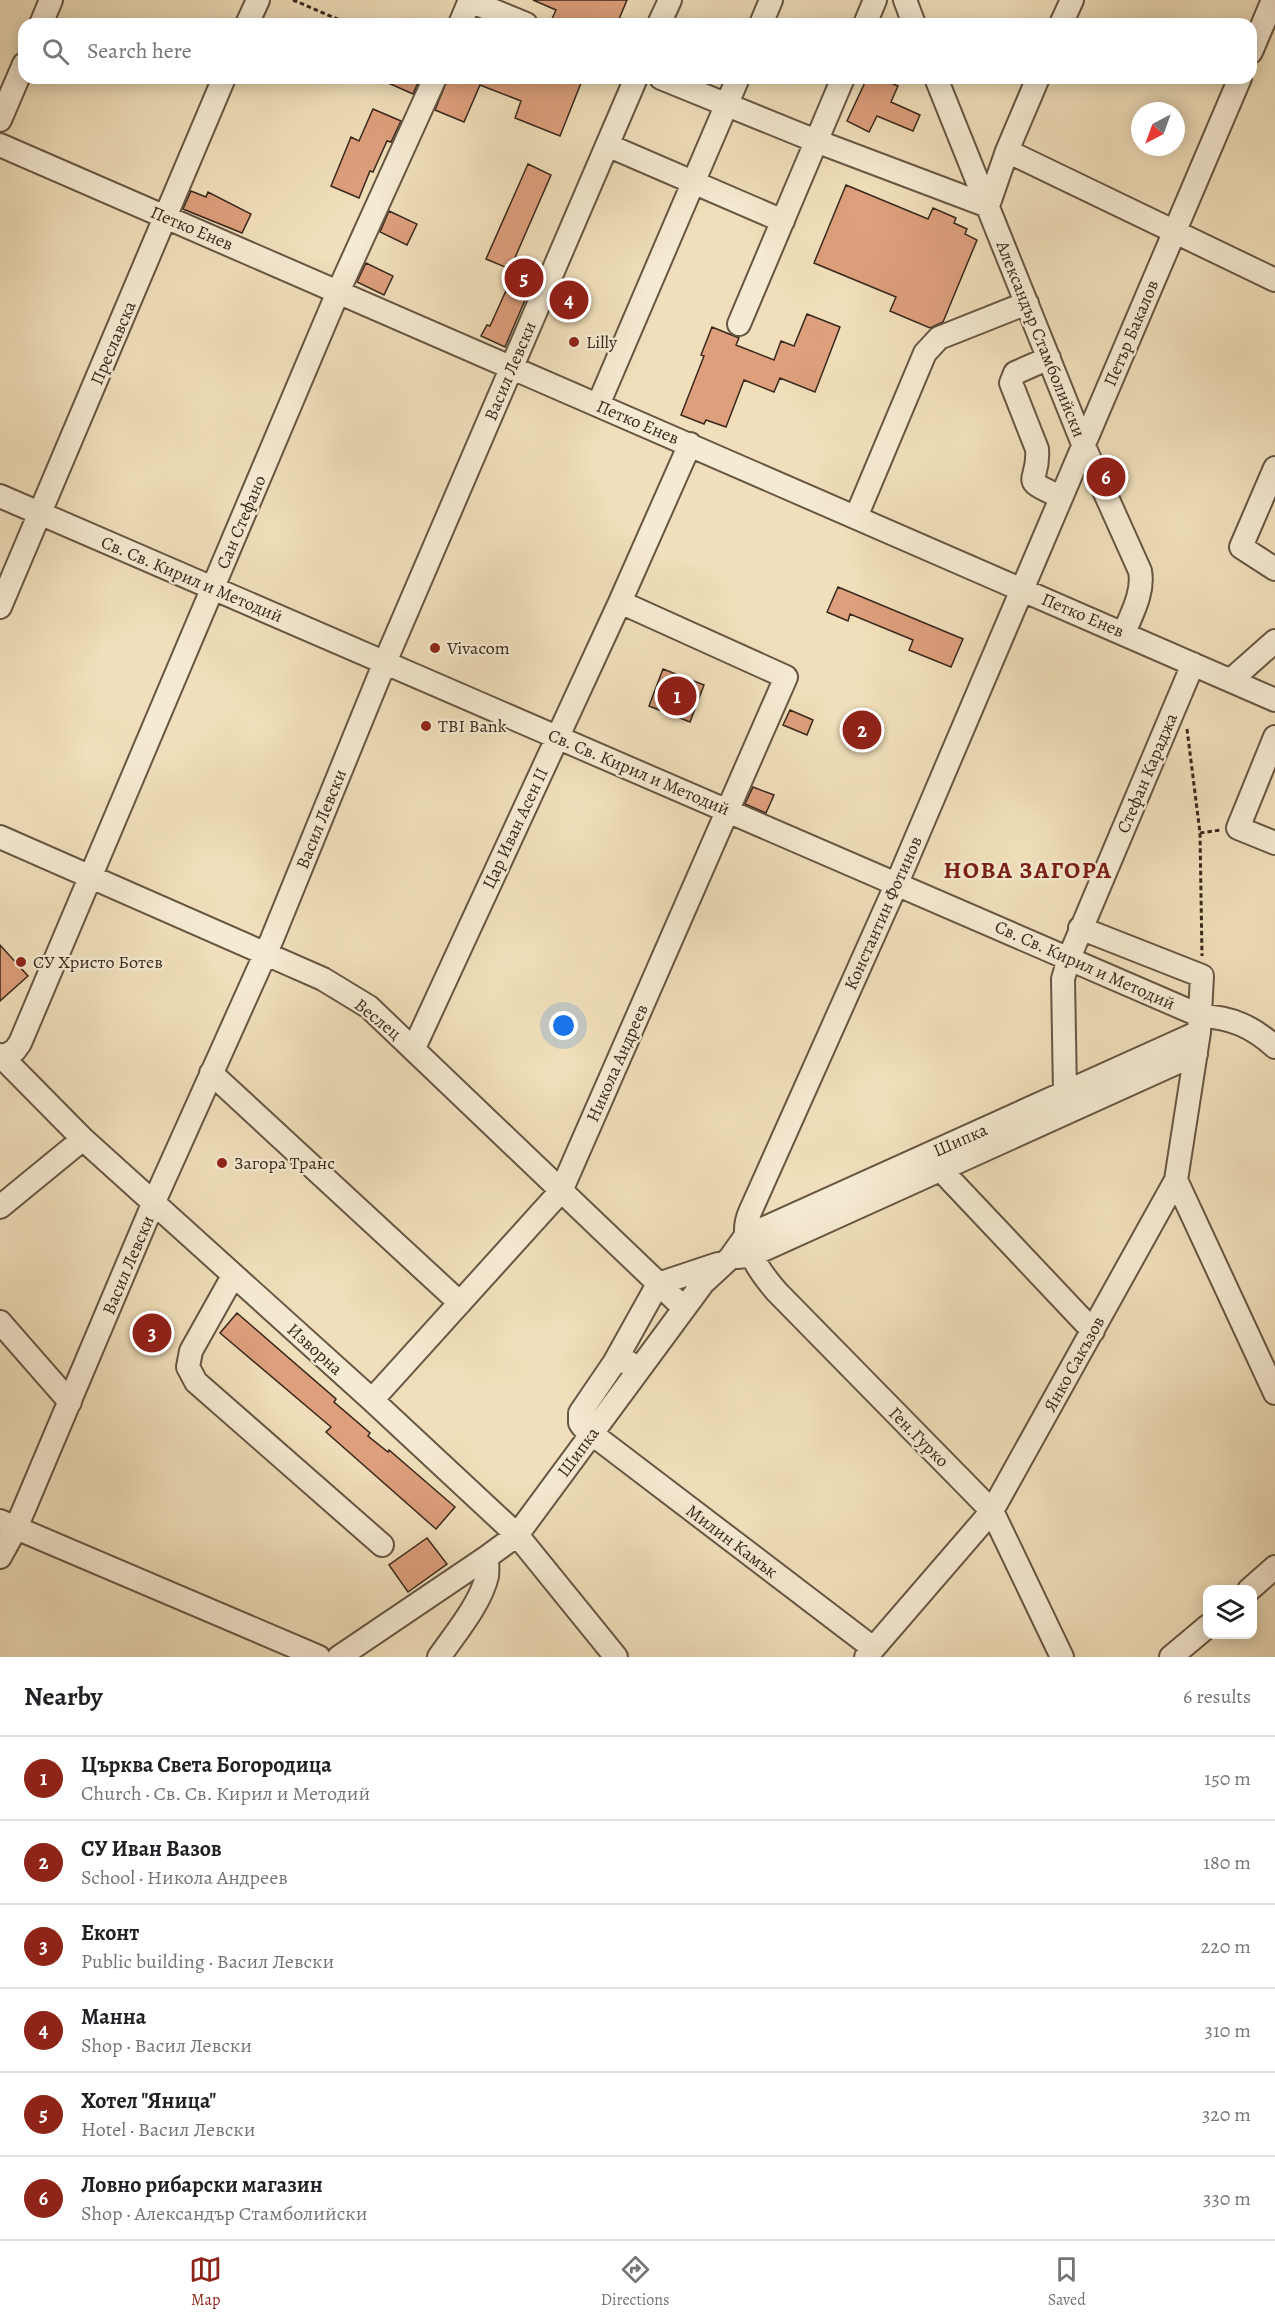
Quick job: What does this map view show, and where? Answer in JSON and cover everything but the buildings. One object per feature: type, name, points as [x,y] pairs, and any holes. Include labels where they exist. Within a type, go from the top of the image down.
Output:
[{"type":"street","points":[[44,18],[51,0]]},
{"type":"street","points":[[250,18],[258,0]]},
{"type":"street","points":[[662,18],[670,0]]},
{"type":"street","points":[[764,18],[771,0]]},
{"type":"street","points":[[868,18],[876,0]]},
{"type":"street","points":[[905,0],[912,18]]},
{"type":"street","points":[[1064,18],[1071,0]]},
{"type":"street","points":[[1257,38],[1273,0]]},
{"type":"street","points":[[463,18],[470,1],[511,18]]},
{"type":"street","points":[[0,120],[18,77]]},
{"type":"street","name":"Преславска","points":[[0,607],[221,84]]},
{"type":"street","name":"Сан Стефано","points":[[1,1057],[15,1050],[20,1043],[338,292],[432,84]]},
{"type":"street","name":"Васил Левски","points":[[0,1557],[8,1525],[70,1402],[153,1204],[265,954],[385,662],[633,84]]},
{"type":"street","points":[[675,84],[816,141],[988,206],[1007,151],[1035,84]]},
{"type":"street","points":[[598,405],[735,84]]},
{"type":"street","points":[[740,324],[840,84]]},
{"type":"street","name":"Александър Стамболийски","points":[[938,84],[1083,444],[1140,571],[1142,581],[1139,596],[1124,633]]},
{"type":"street","name":"Петър Бакалов","points":[[1021,588],[1237,84]]},
{"type":"street","name":"Петко Енев","points":[[0,145],[1275,699]]},
{"type":"street","points":[[607,146],[783,221]]},
{"type":"street","points":[[1007,151],[1275,280]]},
{"type":"street","points":[[856,517],[925,352],[930,345],[939,338],[1027,303]]},
{"type":"street","points":[[1049,358],[1015,373],[1011,383],[1037,449],[1038,459],[1032,478],[1033,483],[1061,497]]},
{"type":"street","name":"Цар Иван Асен II","points":[[414,1048],[620,602],[690,444]]},
{"type":"street","points":[[1275,468],[1241,547],[1275,569]]},
{"type":"street","name":"Св. Св. Кирил и Методий","points":[[0,496],[1069,958],[1198,1034],[1219,1017],[1239,1022],[1274,1045]]},
{"type":"street","name":"Константин Фотинов","points":[[749,1246],[747,1220],[897,883],[1021,588]]},
{"type":"street","name":"Никола Андреев","points":[[372,1400],[561,1191],[786,677],[620,602]]},
{"type":"street","points":[[1231,680],[1275,641]]},
{"type":"street","name":"Стефан Караджа","points":[[1065,1092],[1063,979],[1069,958],[1193,664]]},
{"type":"street","points":[[1275,737],[1238,828],[1275,843]]},
{"type":"street","name":"Веслец","points":[[0,837],[323,979],[369,1007],[684,1308]]},
{"type":"street","points":[[1080,928],[1202,976]]},
{"type":"street","name":"Янко Сакъзов","points":[[870,1653],[992,1511],[1176,1180],[1198,1034],[1202,976]]},
{"type":"street","name":"Шипка","points":[[749,1246],[941,1170],[1198,1034]]},
{"type":"street","name":"Шипка","points":[[339,1657],[517,1535],[684,1308],[708,1277],[726,1260],[749,1246],[1065,1092],[1198,1034]]},
{"type":"street","name":"Изворна","points":[[1,1057],[83,1139],[153,1204],[372,1400],[517,1535],[608,1654]]},
{"type":"street","points":[[211,1073],[460,1303]]},
{"type":"street","points":[[0,1207],[83,1139]]},
{"type":"street","points":[[941,1170],[1093,1331]]},
{"type":"street","points":[[1176,1180],[1275,1393]]},
{"type":"street","name":"Ген.Гурко","points":[[749,1246],[768,1282],[777,1292],[992,1511],[1062,1657]]},
{"type":"street","points":[[591,1434],[580,1423],[580,1413],[614,1363],[658,1284],[726,1260]]},
{"type":"street","points":[[233,1276],[191,1351],[188,1367],[196,1382],[382,1545]]},
{"type":"street","points":[[0,1322],[70,1402]]},
{"type":"street","points":[[614,1363],[626,1361],[639,1368]]},
{"type":"street","name":"Милин Камък","points":[[591,1434],[870,1653]]},
{"type":"street","points":[[8,1525],[319,1657]]},
{"type":"street","points":[[439,1657],[484,1587],[488,1574],[487,1557]]},
{"type":"street","points":[[1255,1585],[1275,1567]]},
{"type":"street","points":[[1172,1657],[1203,1630]]},
{"type":"path","points":[[293,0],[335,18]]},
{"type":"path","points":[[1186,728],[1200,833],[1202,976]]},
{"type":"place","name":"Хотел \"Яница\"","points":[[524,278]]},
{"type":"place","name":"Манна","points":[[569,300]]},
{"type":"place","name":"Lilly","points":[[574,342]]},
{"type":"place","name":"Ловно рибарски магазин","points":[[1106,477]]},
{"type":"place","name":"Vivacom","points":[[435,648]]},
{"type":"place","name":"Църква Света Богородица","points":[[677,696]]},
{"type":"place","name":"TBI Bank","points":[[426,726]]},
{"type":"place","name":"СУ Иван Вазов","points":[[862,730]]},
{"type":"place","name":"СУ Христо Ботев","points":[[21,962]]},
{"type":"place","name":"Загора Транс","points":[[222,1163]]},
{"type":"place","name":"Еконт","points":[[152,1333]]},
{"type":"district","name":"НОВА ЗАГОРА","points":[[1028,870]]}]
